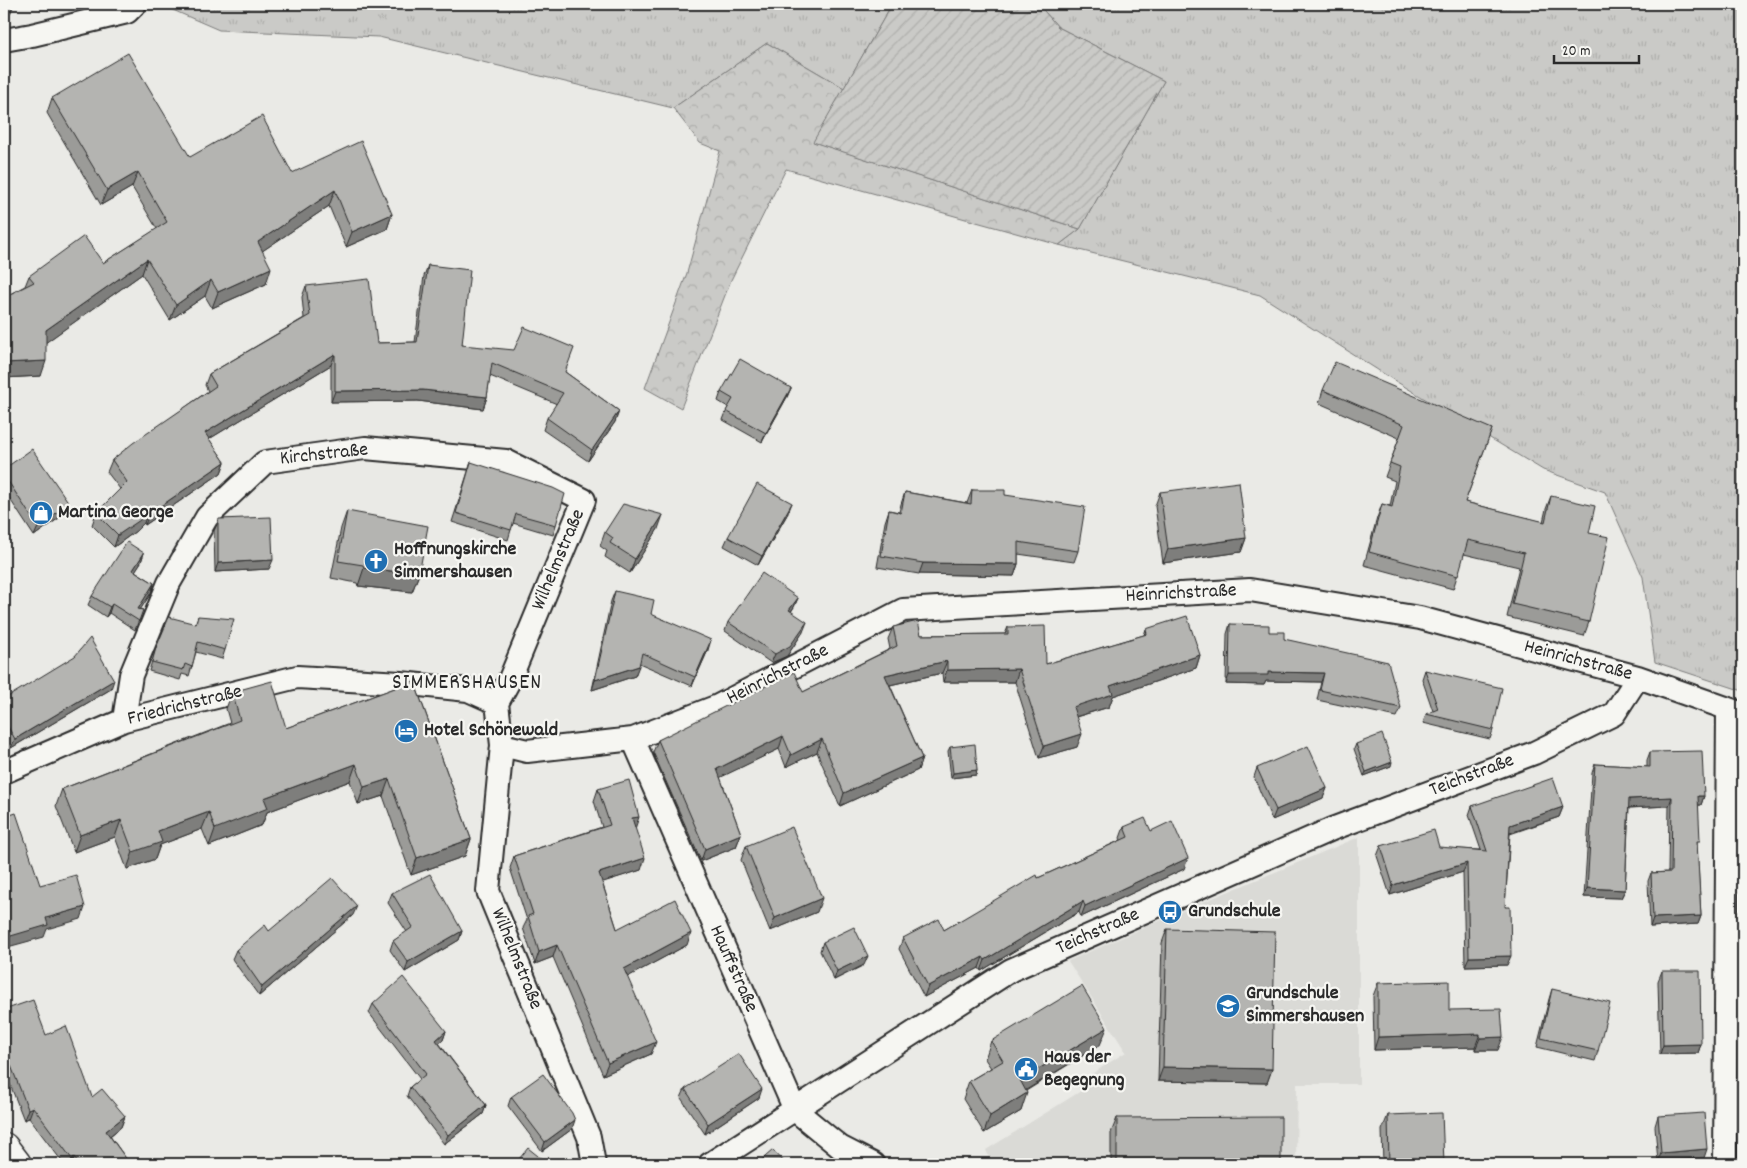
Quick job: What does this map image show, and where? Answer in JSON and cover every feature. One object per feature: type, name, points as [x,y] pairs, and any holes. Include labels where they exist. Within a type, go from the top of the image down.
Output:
[{"type":"street","points":[[4,40],[32,35],[131,8]]},
{"type":"street","name":"Kirchstraße","points":[[124,720],[131,675],[169,583],[207,517],[266,462],[365,448],[506,461],[584,500]]},
{"type":"street","name":"Wilhelmstraße","points":[[497,703],[510,678],[584,500]]},
{"type":"street","name":"Heinrichstraße","points":[[633,739],[718,706],[904,610],[1250,590],[1420,618],[1638,677],[1735,712]]},
{"type":"street","name":"Friedrichstraße","points":[[4,772],[124,720],[297,677],[401,682],[468,690],[497,703]]},
{"type":"street","name":"Teichstraße","points":[[710,1164],[1011,970],[1332,829],[1534,753],[1614,714],[1638,677]]},
{"type":"street","points":[[497,703],[502,745],[527,751],[633,739]]},
{"type":"street","points":[[1725,1164],[1735,712]]},
{"type":"street","name":"Hauffstraße","points":[[633,739],[795,1110],[840,1147],[874,1164]]},
{"type":"street","name":"Wilhelmstraße","points":[[502,745],[488,891],[589,1138],[594,1164]]},
{"type":"street","points":[[4,1147],[17,1164]]},
{"type":"shaded area","name":"Grundschule Simmershausen","points":[[1359,837],[1359,1084],[1297,1084],[1296,1164],[976,1164],[989,1157],[986,1150],[1081,1091],[1076,1084],[1126,1052],[1068,961]]},
{"type":"green space","points":[[159,4],[892,4],[844,88],[767,43],[673,108],[379,37],[219,30]]},
{"type":"green space","points":[[892,4],[1038,4],[1058,27],[1164,81],[1080,229],[813,142]]},
{"type":"green space","points":[[1038,4],[1743,4],[1743,691],[1655,662],[1643,577],[1605,492],[1543,470],[1392,379],[1260,295],[1059,245],[1080,229],[1164,81],[1058,27]]},
{"type":"green space","points":[[767,43],[844,88],[814,142],[1080,229],[1059,245],[786,169],[731,280],[681,408],[645,388],[687,273],[720,151],[700,143],[673,108]]},
{"type":"building","points":[[128,53],[190,157],[262,116],[292,173],[361,141],[392,214],[352,232],[335,190],[258,242],[271,268],[218,292],[211,280],[176,305],[147,259],[46,330],[46,361],[4,363],[4,297],[34,282],[29,276],[84,236],[103,263],[167,222],[138,172],[107,190],[52,98]]},
{"type":"building","points":[[428,265],[470,270],[462,345],[514,350],[524,327],[574,348],[565,372],[619,411],[592,450],[547,418],[563,393],[492,363],[487,397],[423,390],[335,391],[335,354],[205,433],[225,462],[149,514],[148,512],[118,535],[96,513],[127,482],[112,460],[133,443],[216,386],[209,374],[310,315],[306,286],[369,279],[377,343],[417,342]]},
{"type":"building","points":[[740,359],[791,388],[766,433],[726,411],[733,399],[721,392]]},
{"type":"building","points":[[1335,362],[1492,429],[1465,502],[1545,522],[1551,496],[1595,506],[1589,533],[1609,537],[1589,622],[1512,604],[1524,553],[1468,540],[1458,576],[1369,552],[1382,504],[1392,507],[1400,467],[1390,463],[1404,425],[1323,390]]},
{"type":"building","points":[[32,449],[69,503],[38,527],[4,475],[4,469]]},
{"type":"building","points":[[471,462],[553,488],[565,494],[556,525],[516,514],[511,530],[456,513]]},
{"type":"building","points":[[1239,482],[1246,538],[1168,549],[1160,492]]},
{"type":"building","points":[[757,484],[792,503],[762,556],[728,537]]},
{"type":"building","points":[[972,490],[1005,490],[1005,495],[1085,507],[1078,551],[1018,542],[1018,564],[923,563],[881,556],[889,510],[901,513],[905,492],[971,504]]},
{"type":"building","points":[[623,504],[663,515],[635,559],[610,543],[613,538],[605,532]]},
{"type":"building","name":"Hoffnungskirche Simmershausen","points":[[347,511],[428,526],[419,574],[364,568],[363,565],[338,561]]},
{"type":"building","points":[[271,517],[273,560],[218,563],[219,519]]},
{"type":"building","points":[[127,542],[144,553],[133,570],[154,583],[138,609],[143,610],[139,621],[112,604],[110,607],[92,596]]},
{"type":"building","points":[[762,573],[798,598],[789,610],[807,622],[790,646],[775,654],[728,622]]},
{"type":"building","points":[[615,591],[654,600],[651,614],[711,640],[695,677],[642,653],[639,666],[595,680]]},
{"type":"building","points":[[198,616],[234,619],[225,650],[198,642],[192,667],[185,664],[183,670],[152,662],[169,617],[196,624]]},
{"type":"building","points":[[1187,616],[1200,655],[1110,686],[1113,694],[1073,707],[1082,734],[1044,746],[1019,669],[947,670],[947,661],[885,675],[922,758],[844,793],[822,739],[791,755],[783,736],[717,769],[741,834],[705,849],[658,740],[794,672],[803,692],[897,646],[893,627],[918,621],[921,635],[1008,634],[1008,627],[1045,626],[1046,664],[1147,634],[1146,629]]},
{"type":"building","points":[[1230,624],[1269,625],[1269,632],[1284,632],[1284,639],[1388,662],[1401,708],[1320,690],[1324,673],[1268,672],[1268,675],[1229,675]]},
{"type":"building","points":[[90,638],[114,680],[15,739],[4,720],[4,696],[6,698],[75,656]]},
{"type":"building","points":[[1425,670],[1502,688],[1493,730],[1426,714],[1438,709]]},
{"type":"building","points":[[272,681],[286,728],[414,681],[471,839],[417,858],[389,779],[364,787],[356,764],[264,798],[268,808],[215,829],[209,812],[158,831],[162,842],[133,852],[121,820],[80,835],[62,789],[240,720],[232,692]]},
{"type":"building","points":[[1382,734],[1392,762],[1366,772],[1356,744]]},
{"type":"building","points":[[975,744],[977,770],[953,773],[950,747]]},
{"type":"building","points":[[1308,746],[1327,788],[1276,810],[1257,768]]},
{"type":"building","points":[[1702,751],[1704,796],[1698,796],[1700,841],[1697,841],[1701,916],[1653,918],[1651,873],[1671,872],[1672,797],[1629,799],[1625,890],[1587,888],[1595,764],[1650,767],[1650,752]]},
{"type":"building","points":[[1553,778],[1563,807],[1510,825],[1505,907],[1510,907],[1511,956],[1469,957],[1467,863],[1393,885],[1381,846],[1434,830],[1439,847],[1487,851],[1472,806]]},
{"type":"building","points":[[629,780],[639,817],[632,818],[645,858],[599,873],[617,929],[675,899],[691,933],[624,969],[656,1042],[608,1063],[557,945],[539,952],[528,916],[533,914],[514,856],[610,825],[598,789]]},
{"type":"building","points":[[16,813],[40,885],[76,875],[85,907],[46,918],[48,925],[4,938],[4,817]]},
{"type":"building","points":[[1145,818],[1151,831],[1172,821],[1188,858],[1085,906],[1083,901],[985,960],[983,957],[928,986],[903,938],[939,919],[944,930],[1037,875],[1038,878],[1128,837],[1124,827]]},
{"type":"building","points":[[792,827],[822,898],[775,918],[746,846]]},
{"type":"building","points":[[430,874],[462,931],[408,962],[393,941],[413,927],[392,893]]},
{"type":"building","points":[[332,878],[357,906],[262,987],[236,950],[265,925],[269,931]]},
{"type":"building","points":[[854,927],[868,956],[837,971],[823,942]]},
{"type":"building","points":[[1167,929],[1275,932],[1272,1069],[1163,1067]]},
{"type":"building","points":[[1662,971],[1700,971],[1701,1044],[1663,1045]]},
{"type":"building","points":[[403,977],[446,1031],[436,1040],[486,1105],[448,1135],[410,1087],[426,1074],[373,1004]]},
{"type":"building","points":[[1449,981],[1449,1010],[1501,1009],[1503,1037],[1480,1038],[1480,1034],[1378,1037],[1378,983]]},
{"type":"building","name":"Haus der Begegnung","points":[[1082,986],[1107,1028],[1020,1080],[1027,1093],[990,1116],[969,1081],[1003,1061],[991,1041]]},
{"type":"building","points":[[1552,989],[1610,1003],[1598,1051],[1541,1038]]},
{"type":"building","points":[[33,1000],[46,1035],[66,1026],[92,1097],[102,1089],[125,1116],[106,1131],[130,1164],[80,1164],[74,1157],[72,1159],[33,1107],[28,1109],[4,1048],[4,1010]]},
{"type":"building","points":[[739,1054],[762,1089],[708,1124],[685,1089]]},
{"type":"building","points":[[543,1074],[572,1113],[575,1120],[545,1142],[511,1097]]},
{"type":"building","points":[[1442,1113],[1444,1164],[1389,1164],[1388,1115]]},
{"type":"building","points":[[1704,1113],[1707,1149],[1661,1153],[1658,1116]]},
{"type":"building","points":[[1281,1117],[1281,1164],[1117,1164],[1117,1118]]},
{"type":"building","points":[[528,1148],[548,1164],[515,1164]]},
{"type":"building","points":[[773,1150],[786,1164],[757,1164]]},
{"type":"place","name":"Martina George","points":[[41,513]]},
{"type":"place","name":"Hoffnungskirche Simmershausen","points":[[376,561]]},
{"type":"place","name":"Hotel Schönewald","points":[[406,731]]},
{"type":"place","name":"Grundschule","points":[[1170,912]]},
{"type":"place","name":"Grundschule Simmershausen","points":[[1228,1006]]},
{"type":"place","name":"Haus der Begegnung","points":[[1026,1069]]},
{"type":"district","name":"SIMMERSHAUSEN","points":[[467,683]]}]
